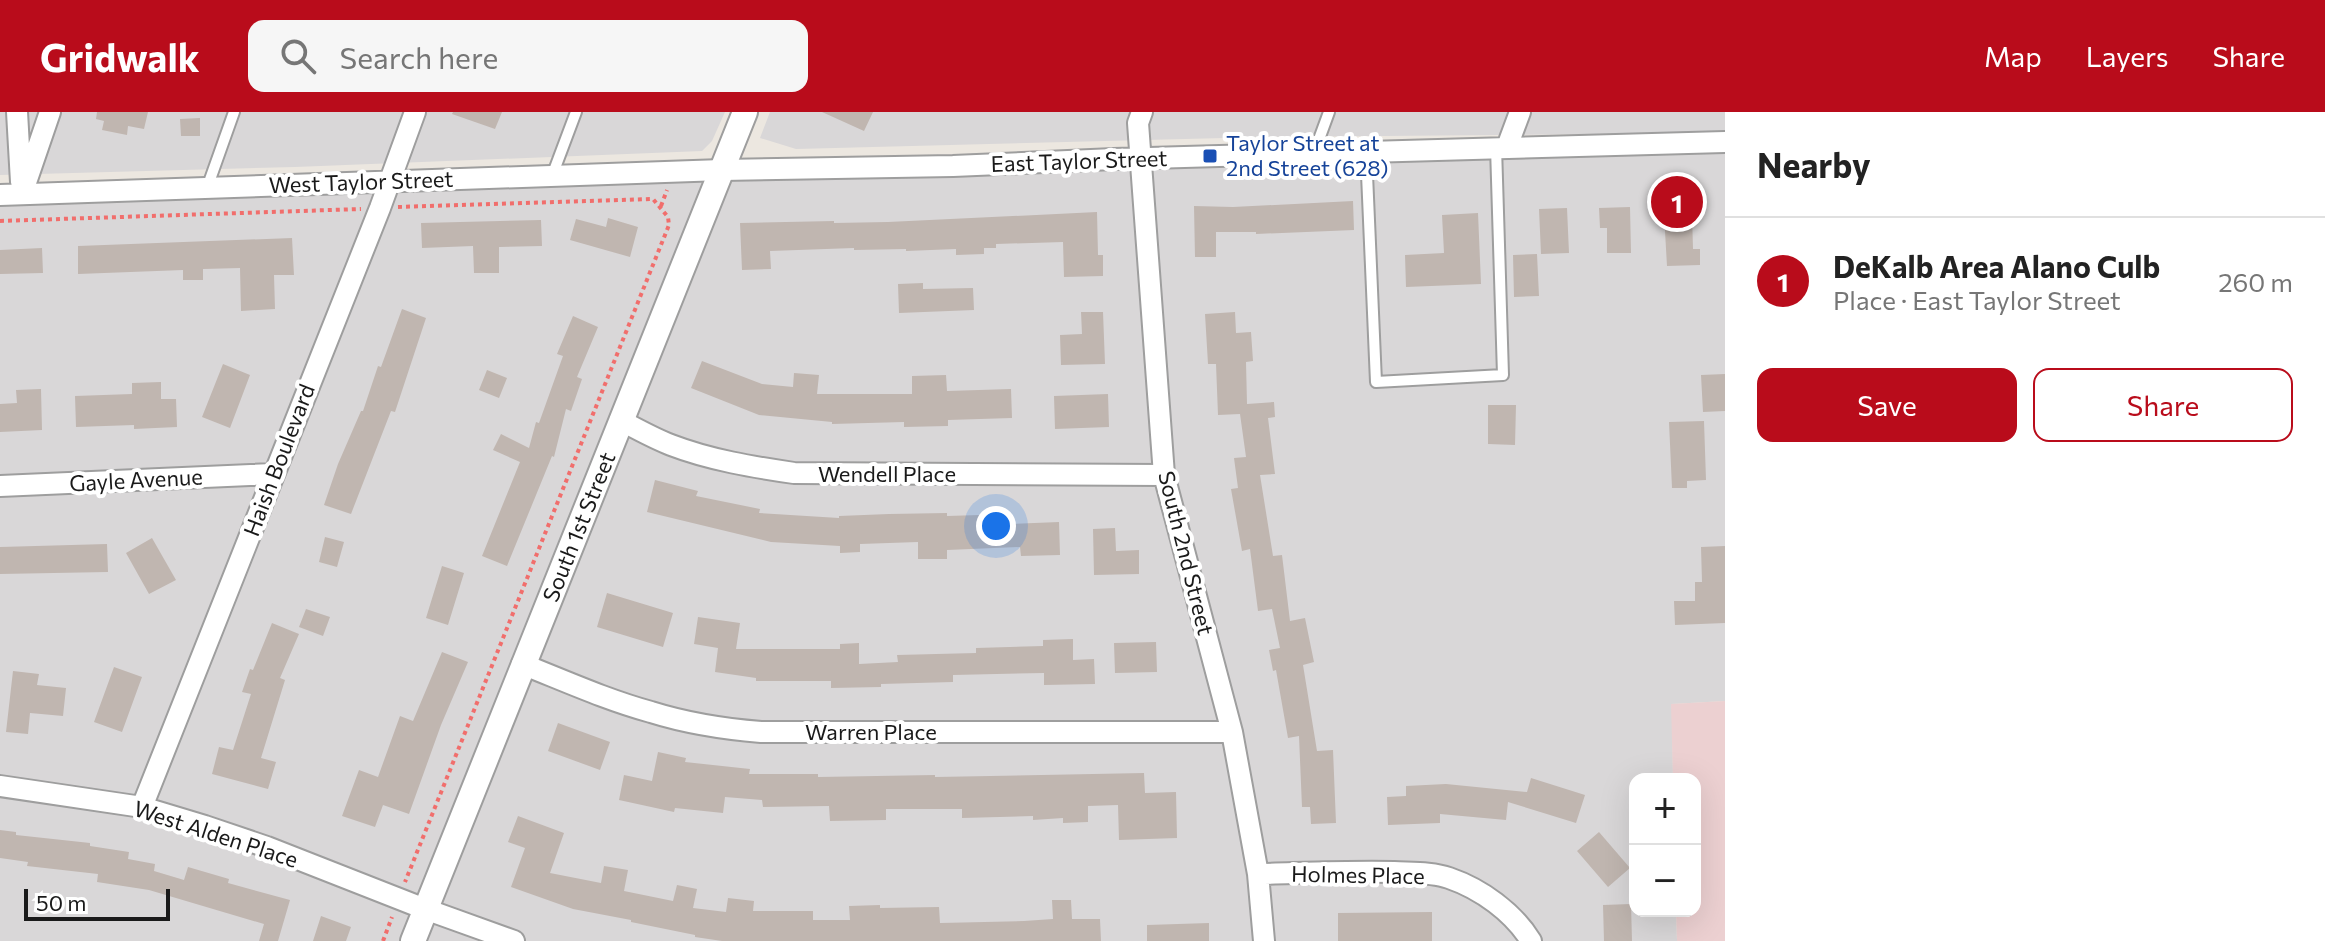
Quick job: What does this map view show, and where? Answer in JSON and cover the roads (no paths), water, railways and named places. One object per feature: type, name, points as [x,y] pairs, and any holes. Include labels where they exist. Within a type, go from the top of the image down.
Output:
[{"type":"street","points":[[17,112],[22,194]]},
{"type":"street","points":[[22,194],[50,112]]},
{"type":"street","name":"Haish Boulevard","points":[[142,807],[380,208],[415,112]]},
{"type":"street","name":"South 1st Street","points":[[413,941],[745,112]]},
{"type":"street","name":"South 2nd Street","points":[[1142,112],[1138,123],[1164,475],[1232,732],[1258,874],[1264,941]]},
{"type":"street","points":[[1501,147],[1520,112]]},
{"type":"street","name":"East Taylor Street","points":[[722,170],[953,166],[1725,142]]},
{"type":"street","name":"West Taylor Street","points":[[0,195],[722,170]]},
{"type":"street","name":"Wendell Place","points":[[620,420],[670,445],[699,454],[794,473],[1164,475]]},
{"type":"street","name":"Gayle Avenue","points":[[0,486],[273,474]]},
{"type":"street","name":"Warren Place","points":[[522,664],[650,712],[747,731],[1232,732]]},
{"type":"street","name":"West Alden Place","points":[[0,786],[142,807],[267,847],[514,941]]},
{"type":"street","name":"Holmes Place","points":[[1258,874],[1357,871],[1423,873],[1449,878],[1496,903],[1521,926],[1531,941]]},
{"type":"lane","points":[[207,188],[234,112]]},
{"type":"lane","points":[[552,176],[576,112]]},
{"type":"lane","points":[[1314,153],[1329,112]]},
{"type":"lane","points":[[1366,151],[1376,382],[1503,375],[1501,147]]},
{"type":"place","name":"Taylor Street at 2nd Street (628)","points":[[1210,156]]},
{"type":"place","name":"DeKalb Area Alano Culb","points":[[1677,202]]}]
